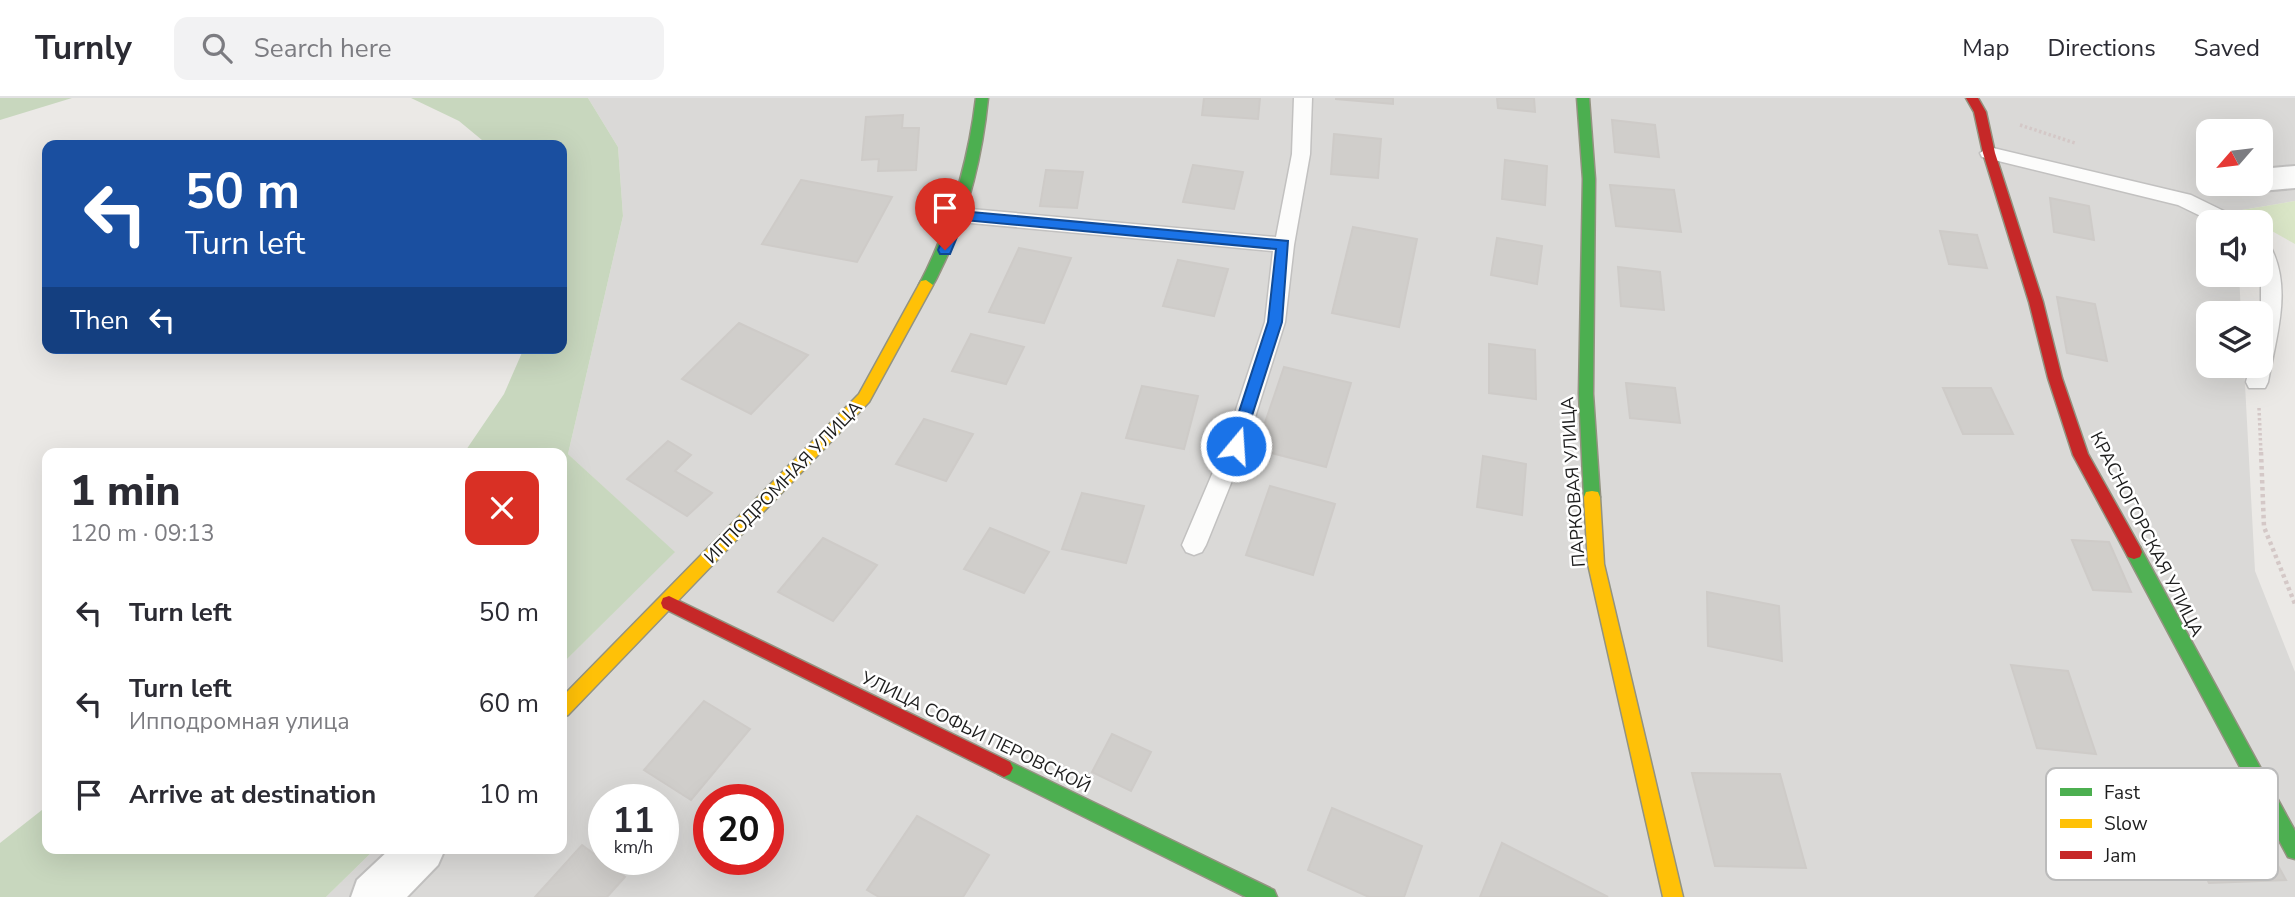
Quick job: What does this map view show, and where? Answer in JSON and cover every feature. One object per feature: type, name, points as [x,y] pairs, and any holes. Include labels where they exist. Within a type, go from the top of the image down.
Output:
[{"type":"street","name":"ИППОДРОМНАЯ УЛИЦА","points":[[567,704],[668,603],[864,398],[945,250],[960,215],[978,144],[982,98]]},
{"type":"street","name":"ПАРКОВАЯ УЛИЦА","points":[[1583,98],[1590,179],[1586,394],[1596,564],[1673,897]]},
{"type":"street","name":"КРАСНОГОРСКАЯ УЛИЦА","points":[[1972,98],[1980,112],[1989,153],[2036,302],[2055,377],[2081,455],[2251,768]]},
{"type":"street","points":[[2273,179],[2295,177]]},
{"type":"street","name":"УЛИЦА СОФЬИ ПЕРОВСКОЙ","points":[[668,603],[1267,897]]},
{"type":"street","name":"КРАСНОГОРСКАЯ УЛИЦА","points":[[2278,819],[2295,850]]},
{"type":"street","points":[[374,897],[417,854]]},
{"type":"lane","points":[[1194,545],[1236,446],[1275,322],[1284,245],[1294,199],[1304,127],[1303,98]]},
{"type":"lane","points":[[1989,153],[2184,200],[2204,210]]},
{"type":"lane","points":[[960,215],[1284,245]]},
{"type":"path","points":[[2258,378],[2264,527],[2295,604]]},
{"type":"shaded area","points":[[588,98],[2295,98],[2295,201],[2242,210],[2196,210],[2196,287],[2240,287],[2240,301],[2196,301],[2196,378],[2245,378],[2255,571],[2295,672],[2295,897],[326,897],[370,854],[567,854],[567,659],[674,552],[568,454],[623,216],[618,147]]},
{"type":"green space","points":[[0,98],[72,98],[0,120]]},
{"type":"green space","points":[[411,98],[588,98],[618,147],[623,216],[568,454],[675,552],[567,659],[567,448],[467,448],[504,394],[521,354],[567,354],[567,140],[482,140],[459,121]]},
{"type":"green space","points":[[2295,201],[2295,244],[2273,232],[2273,210],[2242,210]]},
{"type":"green space","points":[[42,810],[42,854],[370,854],[326,897],[0,897],[0,843]]},
{"type":"building","points":[[1204,98],[1260,98],[1258,119],[1202,115]]},
{"type":"building","points":[[1393,98],[1393,104],[1336,99]]},
{"type":"building","points":[[1497,98],[1534,98],[1535,112],[1498,108]]},
{"type":"building","points":[[903,115],[902,128],[919,128],[916,170],[878,171],[879,159],[862,160],[866,117]]},
{"type":"building","points":[[1612,120],[1655,125],[1659,157],[1615,152]]},
{"type":"building","points":[[1334,134],[1381,139],[1378,178],[1331,174]]},
{"type":"building","points":[[1505,160],[1547,166],[1545,205],[1502,199]]},
{"type":"building","points":[[1193,165],[1243,172],[1234,209],[1183,202]]},
{"type":"building","points":[[1046,170],[1083,172],[1077,208],[1040,206]]},
{"type":"building","points":[[801,180],[892,197],[857,262],[762,244]]},
{"type":"building","points":[[1610,185],[1674,190],[1681,232],[1616,226]]},
{"type":"building","points":[[2050,198],[2089,206],[2094,240],[2054,232]]},
{"type":"building","points":[[1353,227],[1417,239],[1399,327],[1332,313]]},
{"type":"building","points":[[1940,231],[1977,235],[1987,268],[1949,264]]},
{"type":"building","points":[[1497,238],[1542,246],[1537,284],[1491,275]]},
{"type":"building","points":[[1019,248],[1071,258],[1044,323],[989,312]]},
{"type":"building","points":[[1178,260],[1228,269],[1214,316],[1163,306]]},
{"type":"building","points":[[1618,267],[1660,272],[1664,310],[1621,306]]},
{"type":"building","points":[[2057,297],[2095,304],[2107,361],[2067,353]]},
{"type":"building","points":[[739,323],[808,355],[751,414],[682,379]]},
{"type":"building","points":[[971,334],[1024,347],[1006,384],[952,371]]},
{"type":"building","points":[[1489,344],[1535,350],[1536,399],[1489,393]]},
{"type":"building","points":[[1284,367],[1351,383],[1326,467],[1256,449]]},
{"type":"building","points":[[1626,383],[1675,388],[1680,423],[1630,418]]},
{"type":"building","points":[[1142,386],[1198,396],[1184,449],[1126,438]]},
{"type":"building","points":[[1943,388],[1991,388],[2013,434],[1963,434]]},
{"type":"building","points":[[924,419],[973,434],[946,481],[896,464]]},
{"type":"building","points":[[668,441],[691,455],[675,471],[712,493],[687,516],[627,479]]},
{"type":"building","points":[[1483,456],[1526,464],[1522,515],[1477,507]]},
{"type":"building","points":[[1270,486],[1335,504],[1313,575],[1246,555]]},
{"type":"building","points":[[1082,493],[1144,506],[1126,563],[1062,549]]},
{"type":"building","points":[[990,528],[1049,552],[1024,593],[964,569]]},
{"type":"building","points":[[823,538],[877,565],[833,621],[778,592]]},
{"type":"building","points":[[2072,540],[2109,542],[2131,592],[2093,590]]},
{"type":"building","points":[[1707,592],[1779,606],[1782,661],[1708,646]]},
{"type":"building","points":[[2011,665],[2068,671],[2096,754],[2037,748]]},
{"type":"building","points":[[704,701],[750,729],[704,784],[693,784],[691,800],[679,792],[679,784],[666,784],[644,770]]},
{"type":"building","points":[[1112,734],[1151,752],[1131,791],[1092,772]]},
{"type":"building","points":[[1692,773],[1780,774],[1806,868],[1715,866]]},
{"type":"building","points":[[1332,808],[1422,846],[1404,897],[1369,897],[1308,870]]},
{"type":"building","points":[[917,816],[989,855],[963,897],[879,897],[867,890]]},
{"type":"building","points":[[1502,843],[1608,897],[1480,897]]},
{"type":"building","points":[[582,845],[588,849],[588,875],[625,877],[607,897],[535,897]]},
{"type":"building","points":[[2278,866],[2286,880],[2209,883],[2208,880],[2278,880]]},
{"type":"traffic: fast","points":[[926,285],[948,240],[964,195],[975,148],[982,98]]},
{"type":"traffic: fast","points":[[1583,98],[1589,179],[1586,394],[1592,497]]},
{"type":"traffic: fast","points":[[2134,552],[2251,768]]},
{"type":"traffic: fast","points":[[1004,768],[1267,897]]},
{"type":"traffic: fast","points":[[2278,819],[2295,850]]},
{"type":"traffic: slow","points":[[567,704],[864,398],[926,285]]},
{"type":"traffic: slow","points":[[1592,497],[1596,564],[1673,897]]},
{"type":"traffic: jam","points":[[1972,98],[1980,112],[1989,153],[2036,302],[2055,378],[2081,455],[2134,552]]},
{"type":"traffic: jam","points":[[669,603],[1004,768]]},
{"type":"route","points":[[945,250],[960,215],[1178,233],[1284,245],[1275,322],[1236,446]]}]
